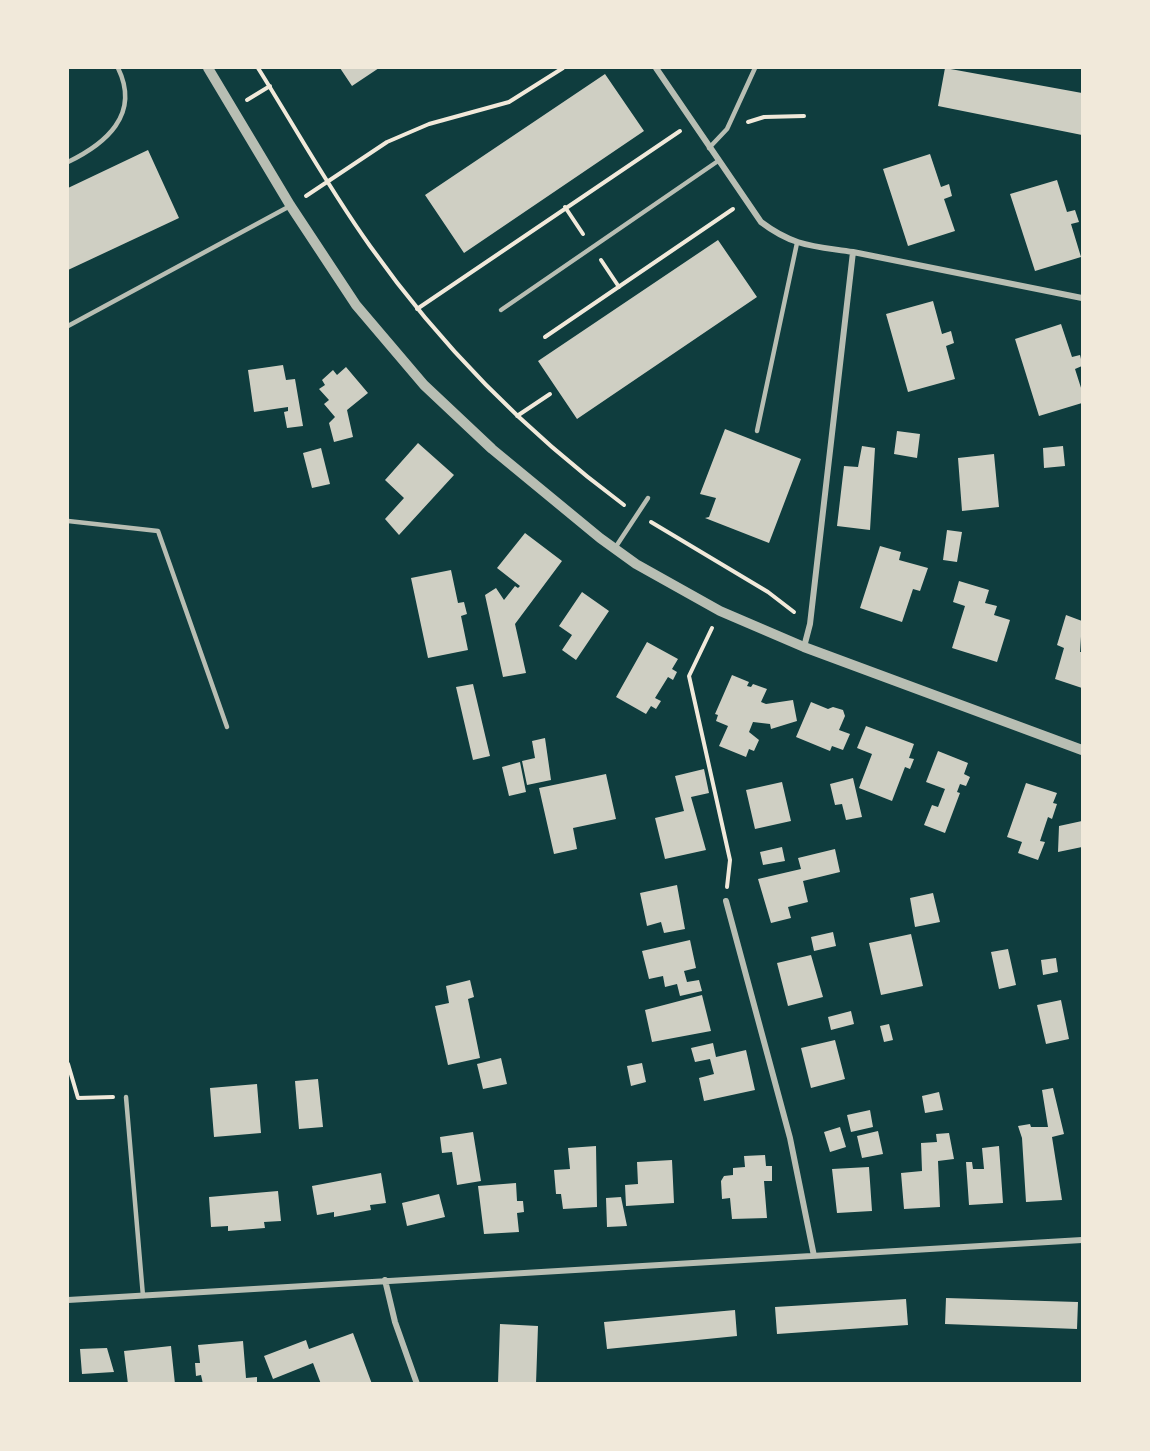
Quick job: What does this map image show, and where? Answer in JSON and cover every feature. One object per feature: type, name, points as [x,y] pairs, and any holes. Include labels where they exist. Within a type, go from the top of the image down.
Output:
[{"type":"street","points":[[208,68],[290,205],[356,305],[424,385],[492,449],[555,503],[614,549],[636,564],[720,611],[804,647],[1083,750]]},
{"type":"street","points":[[656,68],[745,201],[761,222],[781,237],[797,243],[1083,298]]},
{"type":"street","points":[[804,647],[810,624],[853,252]]},
{"type":"street","points":[[726,901],[790,1138],[814,1256]]},
{"type":"street","points":[[68,1300],[1083,1240]]},
{"type":"street","points":[[385,1280],[395,1322],[417,1383]]},
{"type":"lane","points":[[68,162],[104,141],[120,120],[124,89],[118,68]]},
{"type":"lane","points":[[709,148],[728,129],[754,68]]},
{"type":"lane","points":[[501,310],[718,161]]},
{"type":"lane","points":[[68,326],[290,205]]},
{"type":"lane","points":[[758,431],[797,243]]},
{"type":"lane","points":[[614,549],[648,498]]},
{"type":"lane","points":[[68,520],[158,531],[227,727]]},
{"type":"lane","points":[[126,1097],[143,1296]]},
{"type":"path","points":[[258,68],[369,244],[417,309],[459,358],[578,471],[637,514],[768,592],[810,624]]},
{"type":"path","points":[[290,205],[387,142],[429,124],[509,102],[563,68]]},
{"type":"path","points":[[233,109],[270,86]]},
{"type":"path","points":[[728,129],[765,117],[804,116]]},
{"type":"path","points":[[417,309],[692,122]]},
{"type":"path","points":[[545,337],[745,201]]},
{"type":"path","points":[[518,416],[550,394]]},
{"type":"path","points":[[720,611],[689,676],[730,860],[726,901]]},
{"type":"path","points":[[68,1064],[78,1098],[126,1097]]},
{"type":"building","points":[[340,68],[379,68],[352,86]]},
{"type":"building","points":[[945,68],[1082,93],[1082,135],[938,106]]},
{"type":"building","points":[[605,74],[644,131],[464,253],[425,195]]},
{"type":"building","points":[[148,150],[179,218],[68,270],[68,188]]},
{"type":"building","points":[[930,154],[941,187],[949,184],[952,196],[944,199],[955,231],[908,246],[883,169]]},
{"type":"building","points":[[1057,180],[1067,212],[1075,210],[1079,222],[1071,224],[1081,257],[1035,271],[1010,194]]},
{"type":"building","points":[[718,240],[757,297],[577,419],[538,361]]},
{"type":"building","points":[[933,301],[942,334],[951,331],[954,343],[946,346],[955,379],[908,392],[886,314]]},
{"type":"building","points":[[1061,324],[1072,357],[1080,355],[1082,366],[1075,369],[1082,391],[1082,403],[1039,416],[1015,339]]},
{"type":"building","points":[[283,365],[286,380],[295,379],[303,426],[287,428],[284,412],[288,411],[288,407],[254,412],[248,370]]},
{"type":"building","points":[[346,367],[368,393],[347,410],[353,437],[334,442],[329,423],[335,417],[324,404],[329,400],[319,389],[325,385],[322,380],[333,370],[337,375]]},
{"type":"building","points":[[725,429],[801,459],[769,543],[705,518],[709,517],[716,498],[700,494]]},
{"type":"building","points":[[897,431],[920,434],[917,458],[894,454]]},
{"type":"building","points":[[418,443],[454,475],[399,535],[385,519],[404,498],[385,480]]},
{"type":"building","points":[[862,446],[875,448],[870,530],[837,526],[844,466],[858,467]]},
{"type":"building","points":[[1063,446],[1065,466],[1044,468],[1043,448]]},
{"type":"building","points":[[321,448],[330,484],[312,488],[303,453]]},
{"type":"building","points":[[994,454],[999,507],[962,511],[958,458]]},
{"type":"building","points":[[947,530],[962,532],[957,562],[943,560]]},
{"type":"building","points":[[525,533],[562,561],[515,624],[526,673],[503,677],[485,595],[496,588],[504,600],[515,586],[518,588],[520,586],[497,568]]},
{"type":"building","points":[[880,546],[901,552],[899,560],[928,568],[920,591],[913,589],[902,622],[860,608]]},
{"type":"building","points":[[451,570],[458,603],[464,602],[467,614],[461,616],[468,650],[428,658],[411,578]]},
{"type":"building","points":[[959,581],[989,590],[985,603],[997,606],[994,615],[1010,620],[997,662],[952,648],[965,606],[953,602]]},
{"type":"building","points":[[582,592],[609,611],[576,660],[562,650],[572,635],[559,626]]},
{"type":"building","points":[[1066,615],[1082,621],[1080,652],[1082,652],[1082,688],[1055,679],[1064,648],[1057,645]]},
{"type":"building","points":[[647,642],[678,659],[672,669],[677,672],[673,680],[668,677],[655,698],[661,701],[656,709],[651,706],[646,714],[616,697]]},
{"type":"building","points":[[732,675],[749,682],[747,686],[751,687],[753,684],[767,689],[761,702],[766,704],[793,700],[797,721],[771,729],[770,724],[753,722],[749,732],[759,740],[754,751],[749,749],[746,757],[719,746],[728,726],[716,721],[718,715],[715,714]]},
{"type":"building","points":[[473,684],[490,756],[473,760],[456,687]]},
{"type":"building","points":[[811,702],[828,709],[833,707],[843,710],[845,716],[839,730],[850,734],[843,750],[832,746],[830,751],[796,737]]},
{"type":"building","points":[[866,726],[914,744],[909,758],[914,759],[910,769],[905,767],[892,801],[859,788],[872,754],[857,748]]},
{"type":"building","points":[[545,738],[551,780],[527,785],[522,761],[535,758],[532,741]]},
{"type":"building","points":[[938,751],[968,763],[964,774],[970,777],[966,786],[960,784],[957,792],[960,793],[945,833],[924,825],[932,805],[938,807],[945,789],[926,782]]},
{"type":"building","points":[[520,762],[526,792],[509,796],[502,767]]},
{"type":"building","points":[[704,769],[709,793],[691,797],[706,850],[665,859],[655,818],[684,811],[675,776]]},
{"type":"building","points":[[606,774],[616,819],[573,828],[577,849],[554,854],[539,788]]},
{"type":"building","points":[[853,778],[862,817],[846,820],[842,804],[835,805],[830,784]]},
{"type":"building","points":[[782,782],[791,821],[755,829],[746,790]]},
{"type":"building","points":[[1026,783],[1057,793],[1053,803],[1057,804],[1052,819],[1048,817],[1040,841],[1045,842],[1038,860],[1018,853],[1022,842],[1007,837]]},
{"type":"building","points":[[1082,821],[1082,847],[1058,852],[1059,826]]},
{"type":"building","points":[[782,847],[785,861],[763,865],[760,852]]},
{"type":"building","points":[[835,849],[840,872],[803,881],[808,902],[788,907],[791,918],[771,923],[758,879],[801,869],[798,858]]},
{"type":"building","points":[[677,885],[685,929],[664,933],[661,922],[647,926],[640,893]]},
{"type":"building","points":[[933,893],[940,922],[915,927],[910,898]]},
{"type":"building","points":[[833,932],[836,946],[814,951],[811,937]]},
{"type":"building","points":[[911,934],[923,986],[881,995],[869,943]]},
{"type":"building","points":[[690,940],[696,968],[684,971],[687,982],[699,980],[702,991],[680,996],[677,984],[665,987],[663,976],[649,979],[642,951]]},
{"type":"building","points":[[1008,949],[1016,985],[999,989],[991,952]]},
{"type":"building","points":[[811,955],[823,997],[788,1006],[777,963]]},
{"type":"building","points":[[1056,958],[1058,972],[1043,975],[1041,960]]},
{"type":"building","points":[[470,980],[474,997],[468,999],[480,1058],[448,1065],[435,1006],[449,1003],[446,986]]},
{"type":"building","points":[[702,995],[711,1031],[652,1042],[645,1010]]},
{"type":"building","points":[[1061,1000],[1069,1039],[1046,1044],[1037,1005]]},
{"type":"building","points":[[851,1011],[854,1024],[831,1030],[828,1017]]},
{"type":"building","points":[[889,1024],[893,1040],[884,1042],[880,1026]]},
{"type":"building","points":[[835,1040],[845,1079],[811,1088],[801,1048]]},
{"type":"building","points":[[713,1043],[716,1057],[746,1050],[755,1090],[704,1101],[699,1078],[714,1074],[710,1059],[695,1062],[691,1048]]},
{"type":"building","points":[[501,1058],[507,1084],[483,1089],[477,1064]]},
{"type":"building","points":[[642,1063],[646,1082],[631,1086],[627,1066]]},
{"type":"building","points":[[318,1079],[323,1127],[299,1129],[295,1081]]},
{"type":"building","points":[[257,1084],[261,1133],[214,1137],[210,1088]]},
{"type":"building","points":[[1053,1088],[1064,1134],[1052,1137],[1062,1200],[1026,1202],[1022,1138],[1018,1126],[1030,1124],[1031,1127],[1048,1127],[1042,1090]]},
{"type":"building","points":[[939,1092],[943,1110],[925,1113],[922,1096]]},
{"type":"building","points":[[870,1110],[873,1127],[851,1132],[847,1115]]},
{"type":"building","points":[[840,1127],[846,1147],[830,1152],[824,1132]]},
{"type":"building","points":[[878,1131],[883,1154],[862,1158],[857,1136]]},
{"type":"building","points":[[473,1132],[481,1181],[457,1185],[452,1152],[442,1153],[440,1137]]},
{"type":"building","points":[[949,1133],[954,1159],[938,1161],[940,1207],[904,1209],[901,1173],[922,1171],[921,1143],[937,1142],[936,1134]]},
{"type":"building","points":[[596,1146],[597,1207],[563,1209],[561,1194],[556,1194],[554,1170],[570,1169],[568,1148]]},
{"type":"building","points":[[999,1146],[1003,1203],[969,1205],[966,1162],[972,1162],[973,1169],[984,1169],[982,1148]]},
{"type":"building","points":[[765,1155],[766,1166],[772,1166],[772,1181],[764,1181],[767,1218],[732,1219],[730,1198],[722,1199],[721,1181],[724,1176],[733,1175],[733,1168],[745,1167],[744,1156]]},
{"type":"building","points":[[672,1160],[674,1203],[626,1206],[625,1185],[638,1184],[637,1162]]},
{"type":"building","points":[[869,1167],[872,1211],[837,1213],[832,1169]]},
{"type":"building","points":[[381,1173],[386,1203],[370,1205],[371,1210],[334,1217],[334,1212],[317,1215],[312,1186]]},
{"type":"building","points":[[516,1183],[517,1201],[523,1201],[524,1212],[517,1213],[519,1232],[484,1234],[478,1186]]},
{"type":"building","points":[[278,1191],[281,1221],[264,1222],[265,1228],[228,1231],[228,1226],[211,1227],[209,1197]]},
{"type":"building","points":[[439,1194],[445,1217],[407,1226],[402,1203]]},
{"type":"building","points":[[621,1197],[627,1226],[607,1227],[606,1198]]},
{"type":"building","points":[[946,1298],[1078,1302],[1077,1329],[945,1324]]},
{"type":"building","points":[[906,1299],[908,1325],[777,1334],[775,1307]]},
{"type":"building","points":[[735,1310],[737,1336],[607,1349],[604,1322]]},
{"type":"building","points":[[500,1324],[538,1326],[536,1384],[498,1384]]},
{"type":"building","points":[[353,1333],[372,1384],[321,1384],[313,1363],[273,1379],[264,1356],[306,1340],[309,1349]]},
{"type":"building","points":[[243,1341],[246,1378],[257,1377],[257,1384],[203,1384],[201,1375],[196,1376],[195,1363],[200,1363],[198,1345]]},
{"type":"building","points":[[171,1346],[175,1384],[128,1384],[124,1351]]},
{"type":"building","points":[[107,1348],[114,1372],[82,1374],[80,1349]]}]
